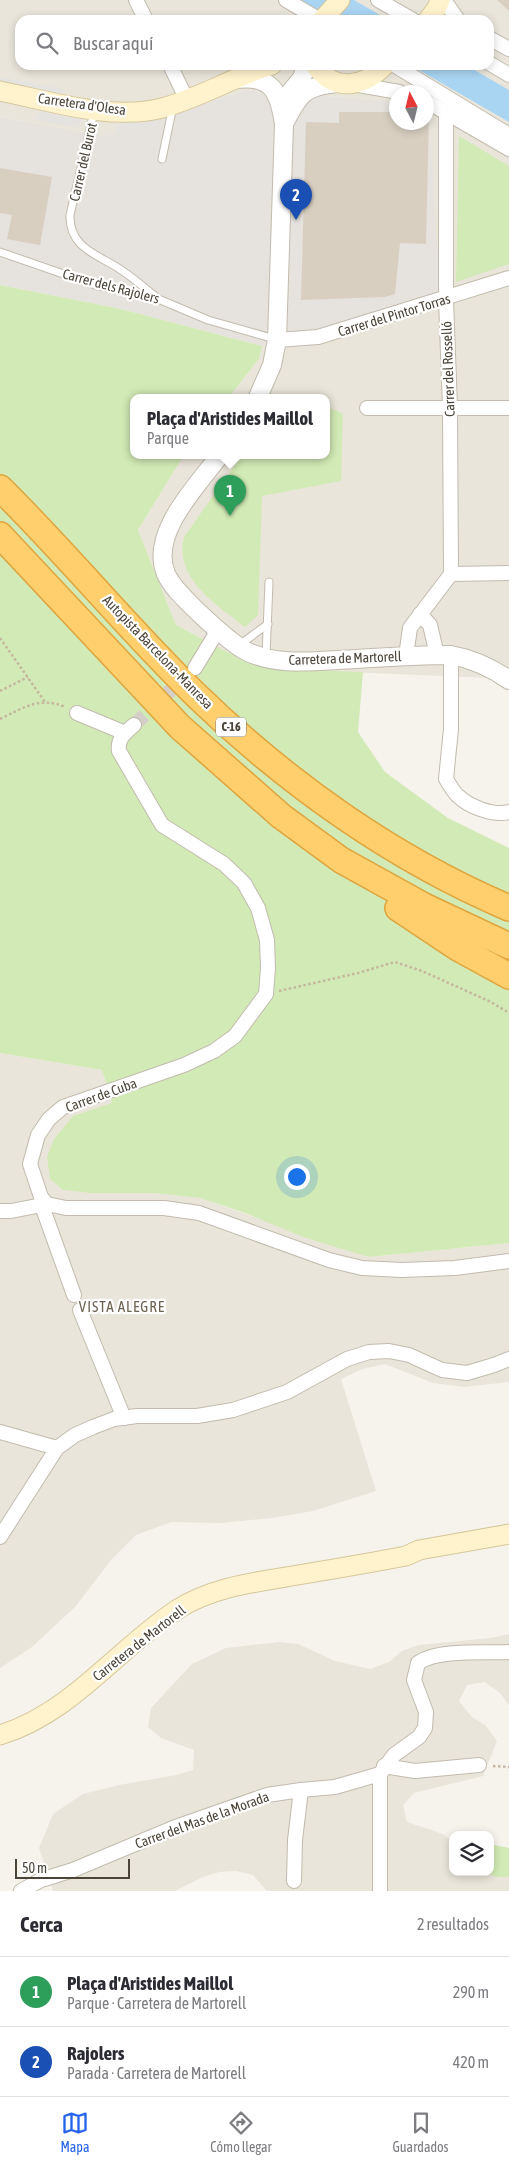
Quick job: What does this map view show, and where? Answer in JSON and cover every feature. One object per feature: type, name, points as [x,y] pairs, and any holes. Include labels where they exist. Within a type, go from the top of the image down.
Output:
[{"type":"highway","name":"Autopista Barcelona-Manresa","points":[[0,488],[62,550],[198,696],[249,743],[324,803],[408,858],[475,894],[509,908]]},
{"type":"highway","name":"C-16","points":[[0,535],[180,727],[281,816],[341,860],[424,906],[509,946]]},
{"type":"highway","points":[[341,860],[390,903],[458,948],[509,976]]},
{"type":"main road","points":[[326,15],[340,0]]},
{"type":"main road","points":[[320,70],[345,83],[368,80],[382,70]]},
{"type":"main road","name":"Carretera d'Olesa","points":[[0,92],[95,109],[144,111],[180,101],[253,72]]},
{"type":"main road","name":"Carretera de Martorell","points":[[0,1735],[29,1724],[48,1713],[82,1688],[179,1609],[200,1598],[238,1586],[406,1556],[419,1550],[509,1534]]},
{"type":"main road","name":"Carretera de Martorell","points":[[406,1556],[420,1559],[509,1546]]},
{"type":"street","points":[[136,0],[144,15]]},
{"type":"street","points":[[286,0],[312,15]]},
{"type":"street","points":[[378,0],[404,15]]},
{"type":"street","points":[[436,9],[448,15]]},
{"type":"street","points":[[494,41],[509,49]]},
{"type":"street","points":[[494,66],[509,75]]},
{"type":"street","points":[[171,70],[180,101]]},
{"type":"street","points":[[281,106],[285,98],[309,70]]},
{"type":"street","points":[[391,70],[509,135]]},
{"type":"street","points":[[253,72],[270,86],[281,106],[284,124],[278,340],[272,365],[259,394]]},
{"type":"street","points":[[284,124],[293,106],[306,92],[318,85],[345,83],[389,90]]},
{"type":"street","points":[[434,106],[509,149]]},
{"type":"street","name":"Carrer del Rosselló","points":[[446,113],[446,300],[450,408],[451,574]]},
{"type":"street","name":"Carrer del Pintor Torras","points":[[278,340],[318,337],[446,300],[509,278]]},
{"type":"street","points":[[367,408],[509,408]]},
{"type":"street","name":"Carretera de Martorell","points":[[217,459],[172,521],[162,550],[163,566],[170,582],[187,601],[238,646],[255,655],[266,658],[296,661],[444,655],[460,657],[488,668],[509,680]]},
{"type":"street","points":[[406,656],[410,628],[451,574],[509,573]]},
{"type":"street","points":[[420,614],[430,625],[444,655],[450,729],[446,779],[458,797],[484,811],[500,814],[509,812]]},
{"type":"street","points":[[195,668],[218,630]]},
{"type":"street","points":[[77,713],[130,729],[118,744],[119,751],[162,825],[224,864],[244,883],[258,908],[267,940],[268,968],[266,994]]},
{"type":"street","name":"Carrer de Cuba","points":[[74,1295],[30,1164],[38,1135],[49,1119],[63,1107],[184,1066],[214,1051],[235,1036],[266,994]]},
{"type":"street","points":[[0,1211],[11,1212],[44,1205],[66,1208],[164,1208],[199,1213],[328,1260],[362,1268],[402,1270],[455,1268],[509,1261]]},
{"type":"street","points":[[80,1310],[124,1418]]},
{"type":"street","points":[[0,1537],[57,1448],[75,1435],[93,1426],[124,1418],[197,1416],[233,1410],[287,1392],[347,1359],[369,1352],[389,1350],[409,1355],[442,1370],[467,1373],[509,1359]]},
{"type":"street","points":[[0,1432],[57,1448]]},
{"type":"street","points":[[380,1891],[382,1770],[394,1755],[419,1737],[425,1728],[426,1712],[414,1680],[418,1663],[425,1658],[438,1655],[509,1652]]},
{"type":"street","points":[[382,1770],[415,1771],[479,1765]]},
{"type":"street","name":"Carrer del Mas de la Morada","points":[[21,1891],[41,1880],[72,1870],[178,1826],[267,1795],[335,1787],[382,1770]]},
{"type":"street","points":[[294,1881],[295,1840],[301,1790]]},
{"type":"lane","points":[[162,159],[180,101]]},
{"type":"lane","name":"Carrer del Burot","points":[[95,109],[70,214],[70,227],[84,249],[124,272],[156,298]]},
{"type":"lane","name":"Carrer dels Rajolers","points":[[0,252],[98,286],[156,298],[208,320],[278,340]]},
{"type":"lane","points":[[266,658],[269,582]]},
{"type":"lane","points":[[238,646],[268,624]]},
{"type":"path","points":[[0,638],[45,702]]},
{"type":"path","points":[[0,691],[28,676]]},
{"type":"path","points":[[0,719],[38,702],[51,701],[77,713]]},
{"type":"path","points":[[266,994],[358,973],[395,962],[422,971],[491,1002],[509,1013]]},
{"type":"shaded area","points":[[0,0],[297,0],[323,15],[15,15],[15,70],[419,70],[509,122],[509,685],[489,678],[278,669],[248,663],[176,625],[138,530],[182,459],[330,459],[330,394],[231,394],[259,359],[262,346],[439,297],[430,130],[434,130],[434,108],[438,105],[434,105],[434,85],[389,85],[389,100],[246,90],[105,136],[0,117]]},
{"type":"shaded area","points":[[354,0],[509,0],[509,90],[475,70],[494,70],[494,15],[380,15]]},
{"type":"shaded area","points":[[0,77],[63,89],[62,94],[0,82]]},
{"type":"shaded area","points":[[246,90],[389,100],[389,130],[430,130],[440,297],[262,346],[121,309],[0,285],[0,117],[105,136]]},
{"type":"shaded area","points":[[40,111],[82,119],[77,128],[35,120]]},
{"type":"shaded area","points":[[159,120],[155,133],[115,132],[121,121]]},
{"type":"shaded area","points":[[0,1053],[102,1070],[112,1104],[73,1116],[91,1193],[154,1193],[200,1198],[369,1257],[509,1243],[509,1382],[464,1387],[433,1383],[385,1364],[362,1369],[341,1379],[376,1491],[313,1511],[272,1518],[220,1523],[171,1522],[136,1535],[112,1559],[75,1607],[32,1647],[0,1668]]},
{"type":"shaded area","points":[[509,1634],[509,1705],[500,1693],[485,1682],[467,1685],[459,1701],[471,1716],[486,1726],[497,1741],[483,1776],[414,1793],[403,1805],[407,1822],[443,1834],[449,1839],[449,1876],[494,1876],[494,1872],[509,1872],[509,1891],[267,1891],[253,1875],[236,1871],[219,1872],[203,1877],[175,1891],[53,1891],[39,1848],[53,1814],[83,1794],[193,1770],[194,1750],[161,1738],[148,1727],[151,1708],[192,1664],[226,1648],[279,1642],[298,1644],[335,1661],[370,1669],[389,1662],[402,1651],[419,1645],[491,1638]]},
{"type":"green space","points":[[459,136],[509,166],[509,264],[456,282]]},
{"type":"green space","points":[[0,285],[121,309],[262,346],[259,359],[231,394],[130,394],[130,459],[182,459],[138,530],[176,625],[248,663],[278,669],[363,672],[358,732],[385,772],[448,818],[509,848],[509,1243],[369,1257],[306,1238],[245,1213],[200,1198],[154,1193],[91,1193],[63,1190],[50,1179],[47,1157],[54,1139],[73,1116],[112,1103],[102,1070],[0,1053]]},
{"type":"green space","points":[[330,408],[343,414],[341,481],[262,496],[258,615],[245,627],[210,599],[191,578],[185,566],[183,552],[184,537],[239,459],[330,459]]},
{"type":"green space","points":[[494,1845],[509,1848],[509,1877],[494,1876]]},
{"type":"water","points":[[297,0],[354,0],[380,15],[323,15]]},
{"type":"water","points":[[419,70],[475,70],[509,90],[509,122]]},
{"type":"building","points":[[497,0],[509,0],[509,11]]},
{"type":"building","points":[[339,112],[389,112],[389,130],[429,130],[426,244],[400,243],[395,294],[385,297],[301,300],[306,122],[339,123]]},
{"type":"building","points":[[0,168],[52,177],[40,245],[7,239],[12,215],[0,213]]},
{"type":"tunnel","points":[[134,725],[185,677]]},
{"type":"place","name":"Rajolers","points":[[296,220]]},
{"type":"place","name":"Plaça d'Aristides Maillol","points":[[230,516]]},
{"type":"district","name":"VISTA ALEGRE","points":[[122,1307]]}]
